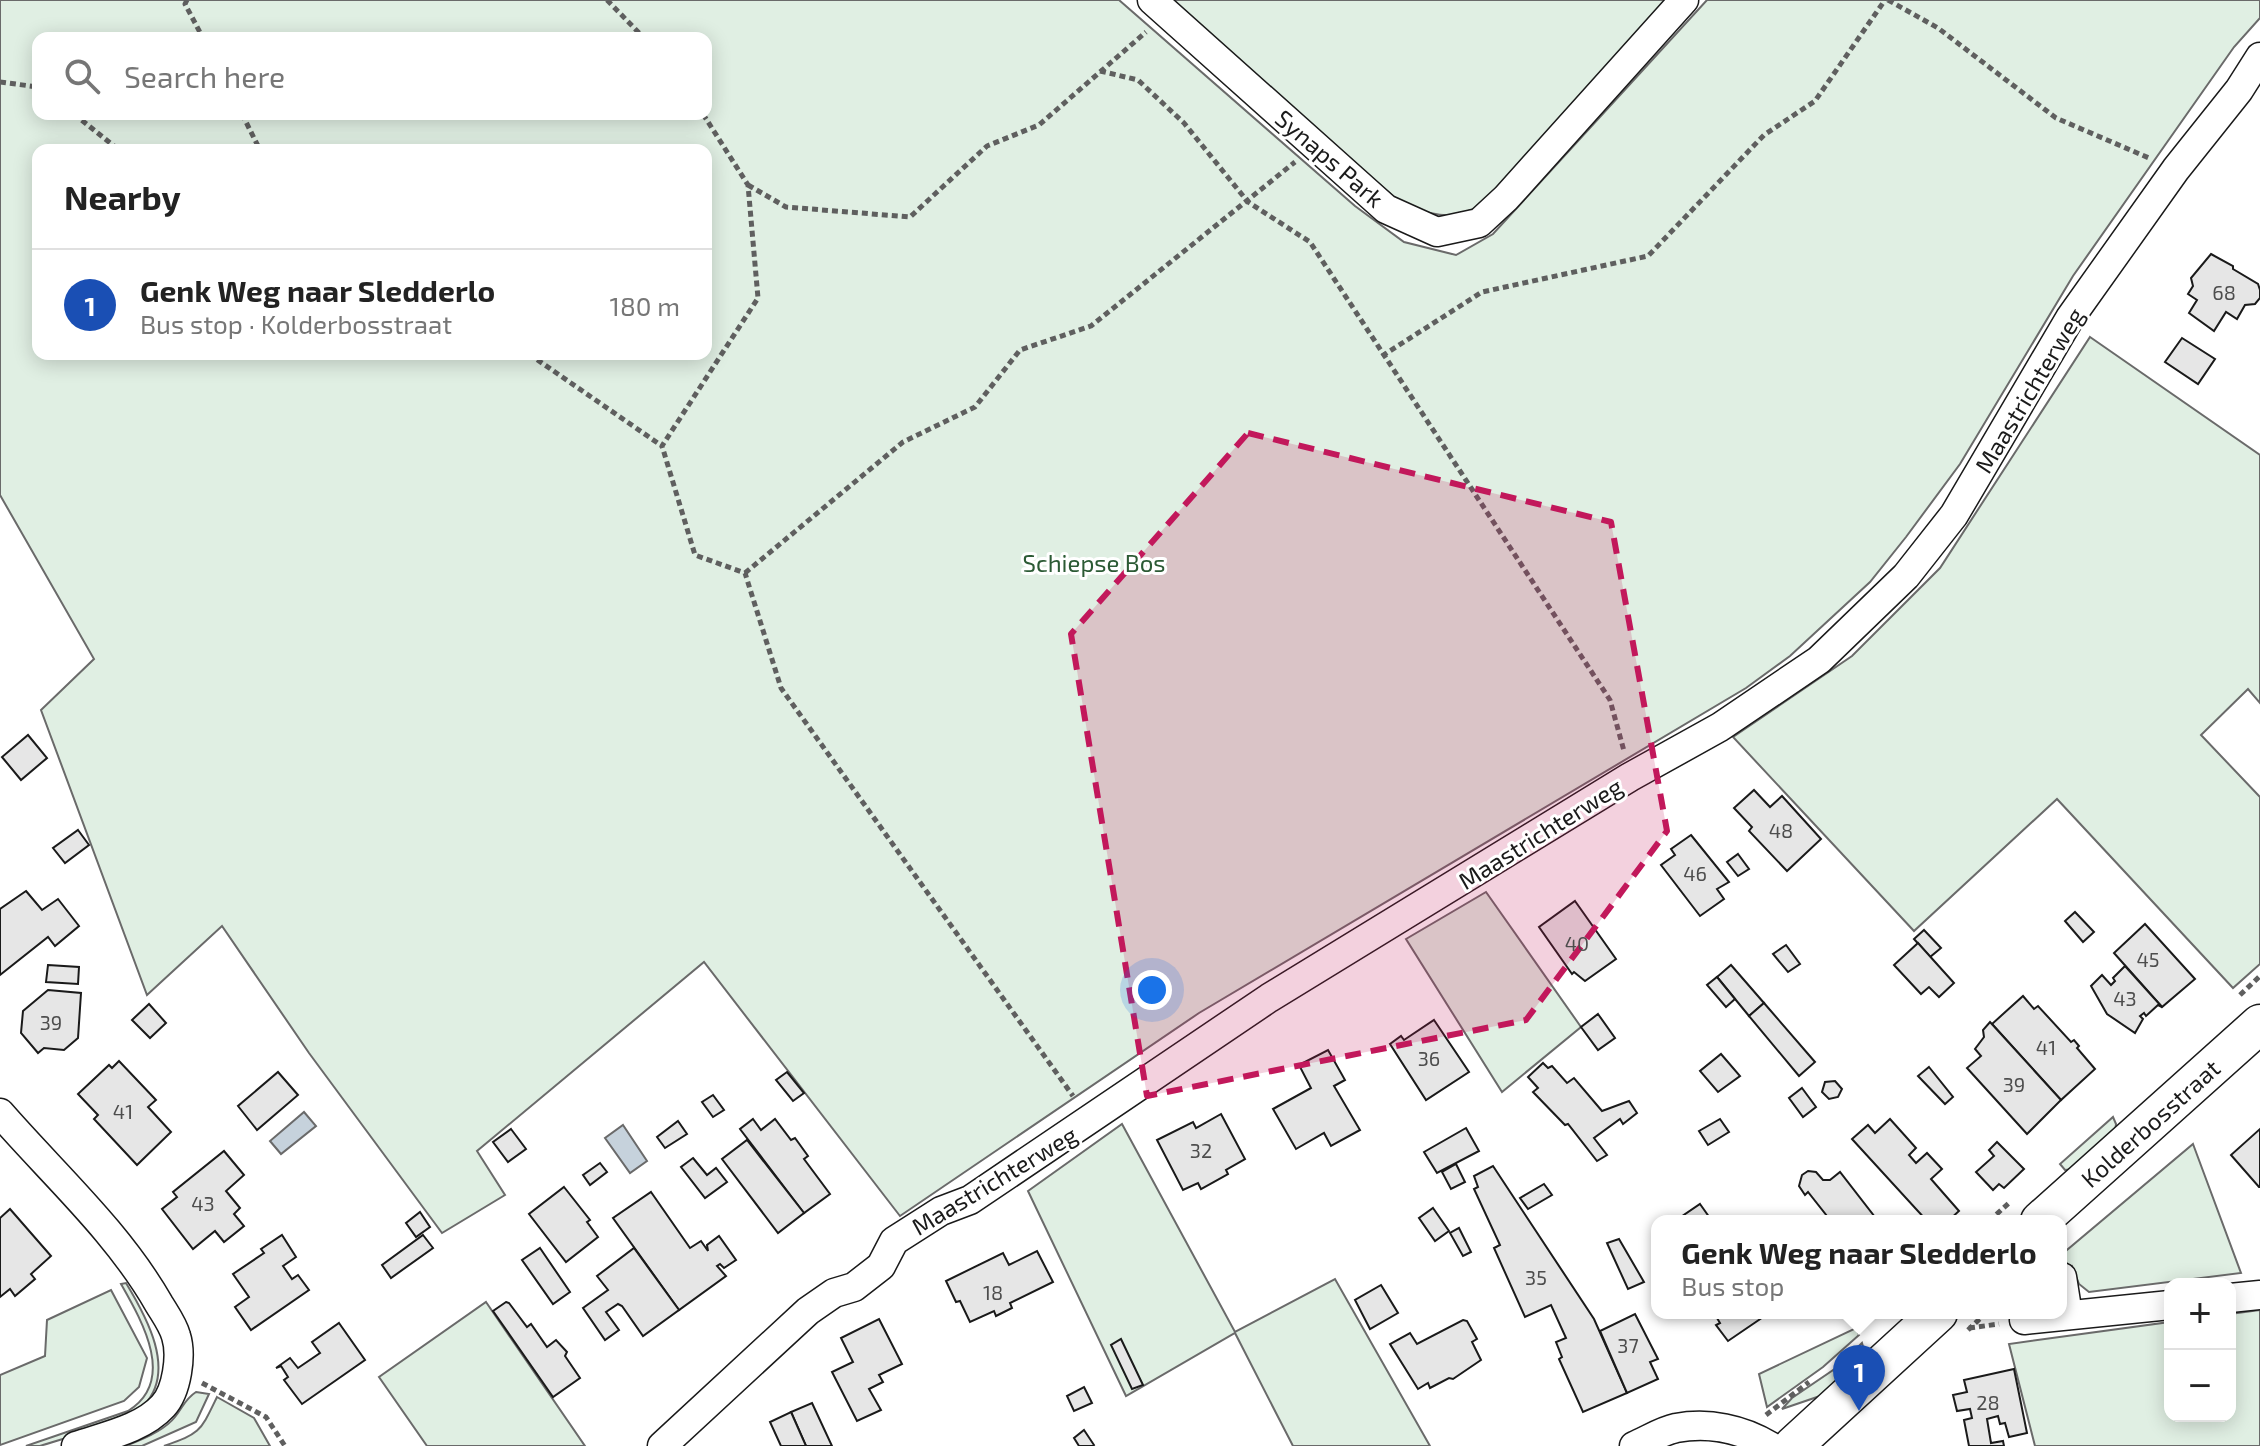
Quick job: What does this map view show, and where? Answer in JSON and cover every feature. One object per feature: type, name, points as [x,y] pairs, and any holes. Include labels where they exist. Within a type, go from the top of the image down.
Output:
[{"type":"main road","name":"Kolderbosstraat","points":[[2047,1215],[2260,1024]]},
{"type":"main road","points":[[1793,1446],[1931,1319]]},
{"type":"street","name":"Synaps Park","points":[[1160,7],[1386,209],[1437,232],[1479,223],[1506,198],[1684,0]]},
{"type":"street","name":"Maastrichterweg","points":[[662,1446],[808,1311],[834,1293],[854,1287],[881,1266],[894,1241],[941,1211],[970,1200],[1269,998],[1630,777],[1720,727],[1819,660],[1906,576],[1954,515],[2070,318],[2176,169],[2239,90],[2260,57]]},
{"type":"street","points":[[0,1113],[118,1244],[148,1284],[176,1335],[179,1355],[177,1375],[165,1405],[135,1425],[76,1446]]},
{"type":"street","points":[[2236,1297],[2260,1295]]},
{"type":"street","points":[[2067,1309],[2068,1315],[2164,1306]]},
{"type":"street","points":[[2024,1320],[2033,1319]]},
{"type":"street","points":[[1634,1446],[1674,1428],[1710,1426],[1748,1433],[1770,1446]]},
{"type":"path","points":[[187,0],[185,4],[200,32]]},
{"type":"path","points":[[607,0],[638,32]]},
{"type":"path","points":[[1382,356],[1482,292],[1648,256],[1764,135],[1815,101],[1887,0],[1938,28],[2056,118],[2176,169]]},
{"type":"path","points":[[748,185],[786,207],[910,217],[987,146],[1039,125],[1100,71],[1160,7]]},
{"type":"path","points":[[1100,71],[1138,80],[1184,123],[1248,202],[1310,242],[1610,700],[1624,754]]},
{"type":"path","points":[[0,82],[32,86]]},
{"type":"path","points":[[82,120],[112,144]]},
{"type":"path","points":[[245,120],[257,144]]},
{"type":"path","points":[[662,446],[758,298],[748,185],[707,120]]},
{"type":"path","points":[[745,573],[903,442],[975,407],[1020,350],[1091,326],[1315,145]]},
{"type":"path","points":[[538,360],[662,446],[695,555],[745,573]]},
{"type":"path","points":[[745,573],[781,688],[1075,1100]]},
{"type":"path","points":[[194,1379],[266,1417],[285,1446]]},
{"type":"highlighted area","points":[[1248,433],[1611,522],[1667,831],[1526,1020],[1147,1096],[1071,634]]},
{"type":"green space","name":"Schiepse Bos","points":[[0,0],[1119,0],[1355,206],[1404,242],[1456,255],[1493,234],[1707,0],[2260,0],[2260,18],[2234,47],[2073,276],[1960,464],[1870,582],[1790,656],[1746,688],[1199,1013],[900,1216],[704,962],[477,1151],[505,1195],[442,1233],[309,1053],[222,926],[147,995],[41,710],[94,659],[0,495]]},
{"type":"green space","points":[[1164,0],[1671,0],[1483,204],[1463,213],[1445,215],[1406,207]]},
{"type":"green space","points":[[2090,337],[2260,455],[2260,703],[2248,689],[2201,735],[2260,797],[2260,964],[2233,988],[2057,799],[1914,931],[1733,737],[1852,656],[1940,568]]},
{"type":"green space","points":[[1486,892],[1581,1027],[1502,1092],[1406,939]]},
{"type":"green space","points":[[2113,1117],[2115,1132],[2074,1169],[2065,1170],[2060,1164]]},
{"type":"green space","points":[[1122,1124],[1235,1332],[1335,1279],[1430,1446],[1293,1446],[1235,1333],[1126,1396],[1028,1191]]},
{"type":"green space","points":[[2193,1144],[2241,1273],[2164,1278],[2164,1283],[2089,1292],[2079,1284],[2072,1266],[2067,1268],[2067,1250]]},
{"type":"green space","points":[[126,1283],[142,1311],[155,1344],[158,1376],[154,1391],[144,1405],[124,1418],[40,1446],[26,1446],[128,1411],[143,1398],[151,1384],[151,1350],[138,1315],[121,1284]]},
{"type":"green space","points":[[111,1290],[147,1358],[139,1387],[124,1401],[0,1445],[0,1375],[45,1356],[47,1320]]},
{"type":"green space","points":[[486,1302],[585,1446],[427,1446],[379,1377]]},
{"type":"green space","points":[[2260,1310],[2260,1446],[2035,1446],[2009,1344],[2164,1323],[2164,1422],[2236,1422],[2236,1313]]},
{"type":"green space","points":[[1856,1328],[1859,1335],[1823,1367],[1767,1407],[1759,1374]]},
{"type":"green space","points":[[1862,1343],[1866,1357],[1820,1396],[1782,1409],[1792,1398],[1839,1366]]},
{"type":"green space","points":[[196,1392],[209,1394],[196,1422],[142,1446],[125,1446],[165,1427]]},
{"type":"green space","points":[[217,1397],[254,1418],[270,1446],[164,1446],[198,1430]]},
{"type":"shaded area","points":[[304,1112],[316,1126],[281,1154],[270,1141]]},
{"type":"shaded area","points":[[623,1125],[647,1161],[630,1173],[605,1138]]},
{"type":"building","points":[[2211,254],[2258,284],[2260,290],[2260,298],[2255,304],[2245,305],[2237,319],[2226,312],[2214,331],[2189,313],[2197,300],[2188,294],[2193,286],[2191,278]]},
{"type":"building","points":[[2182,338],[2215,359],[2198,384],[2165,362]]},
{"type":"building","points":[[28,735],[47,758],[21,780],[2,757]]},
{"type":"building","points":[[1754,790],[1770,807],[1782,796],[1821,839],[1787,871],[1749,831],[1752,827],[1734,808]]},
{"type":"building","points":[[78,830],[89,845],[65,863],[53,848]]},
{"type":"building","points":[[1691,835],[1729,882],[1717,889],[1724,899],[1700,916],[1661,865],[1675,855],[1671,849]]},
{"type":"building","points":[[1738,854],[1749,869],[1738,876],[1727,862]]},
{"type":"building","points":[[26,891],[42,910],[58,899],[79,926],[55,946],[48,937],[0,975],[0,909]]},
{"type":"building","points":[[1575,901],[1616,959],[1585,981],[1574,972],[1572,974],[1539,927]]},
{"type":"building","points":[[2075,912],[2094,932],[2083,942],[2065,921]]},
{"type":"building","points":[[2145,924],[2195,979],[2162,1007],[2114,953]]},
{"type":"building","points":[[1924,930],[1941,948],[1930,957],[1914,939]]},
{"type":"building","points":[[1918,943],[1954,983],[1939,997],[1929,987],[1921,994],[1894,965]]},
{"type":"building","points":[[1786,945],[1800,964],[1788,972],[1773,954]]},
{"type":"building","points":[[48,965],[79,967],[78,984],[46,982]]},
{"type":"building","points":[[1731,965],[1764,1003],[1749,1016],[1717,977]]},
{"type":"building","points":[[2125,966],[2162,1007],[2158,1005],[2146,1016],[2144,1013],[2140,1016],[2143,1019],[2135,1033],[2107,1014],[2091,986],[2102,975],[2111,985],[2115,981],[2113,978]]},
{"type":"building","points":[[1717,977],[1735,999],[1726,1007],[1707,985]]},
{"type":"building","points":[[48,990],[81,993],[78,1038],[64,1050],[44,1048],[38,1053],[21,1033],[23,1011]]},
{"type":"building","points":[[2023,996],[2034,1009],[2038,1006],[2071,1042],[2074,1040],[2095,1069],[2061,1100],[1992,1024]]},
{"type":"building","points":[[1764,1003],[1815,1062],[1799,1076],[1749,1016]]},
{"type":"building","points":[[149,1004],[166,1023],[150,1038],[132,1020]]},
{"type":"building","points":[[1598,1014],[1615,1038],[1598,1050],[1581,1027]]},
{"type":"building","points":[[1434,1020],[1469,1072],[1426,1100],[1390,1044],[1401,1036],[1404,1040]]},
{"type":"building","points":[[1990,1022],[2061,1100],[2027,1134],[1967,1068],[1981,1056],[1975,1049]]},
{"type":"building","points":[[1328,1050],[1345,1080],[1334,1086],[1360,1130],[1331,1146],[1324,1133],[1296,1149],[1273,1109],[1311,1088],[1299,1065]]},
{"type":"building","points":[[1721,1054],[1740,1076],[1718,1092],[1700,1071]]},
{"type":"building","points":[[119,1061],[156,1100],[148,1107],[171,1132],[137,1165],[94,1119],[98,1115],[78,1094],[109,1065],[112,1068]]},
{"type":"building","points":[[1543,1063],[1548,1068],[1552,1066],[1567,1083],[1574,1078],[1602,1111],[1629,1101],[1637,1113],[1623,1124],[1620,1119],[1594,1138],[1607,1155],[1597,1161],[1568,1124],[1565,1125],[1533,1092],[1538,1088],[1528,1077]]},
{"type":"building","points":[[1929,1067],[1953,1097],[1945,1104],[1918,1076]]},
{"type":"building","points":[[278,1072],[298,1095],[257,1130],[238,1106]]},
{"type":"building","points":[[787,1072],[804,1093],[793,1101],[776,1080]]},
{"type":"building","points":[[1835,1081],[1842,1089],[1838,1097],[1829,1099],[1822,1092],[1825,1082]]},
{"type":"building","points":[[1802,1088],[1816,1107],[1803,1117],[1789,1098]]},
{"type":"building","points":[[713,1095],[724,1110],[713,1117],[702,1102]]},
{"type":"building","points":[[1221,1114],[1245,1159],[1226,1170],[1228,1174],[1201,1189],[1198,1183],[1183,1190],[1157,1140],[1193,1122],[1196,1128]]},
{"type":"building","points":[[753,1119],[761,1130],[775,1119],[791,1140],[795,1138],[808,1156],[804,1159],[830,1194],[804,1213],[740,1129]]},
{"type":"building","points":[[1720,1119],[1729,1132],[1708,1145],[1699,1131]]},
{"type":"building","points":[[1890,1119],[1916,1148],[1909,1155],[1916,1163],[1927,1153],[1942,1169],[1931,1179],[1959,1211],[1955,1215],[1922,1215],[1852,1139],[1868,1125],[1875,1133]]},
{"type":"building","points":[[678,1121],[687,1134],[665,1148],[657,1137]]},
{"type":"building","points":[[1466,1128],[1479,1151],[1437,1173],[1424,1152]]},
{"type":"building","points":[[511,1129],[526,1149],[508,1162],[493,1142]]},
{"type":"building","points":[[2260,1129],[2260,1187],[2259,1187],[2231,1155]]},
{"type":"building","points":[[747,1140],[804,1213],[778,1233],[722,1159]]},
{"type":"building","points":[[1997,1142],[2024,1169],[2004,1188],[1999,1184],[1993,1190],[1976,1172],[1994,1156],[1989,1150]]},
{"type":"building","points":[[224,1151],[244,1175],[226,1191],[240,1208],[234,1214],[244,1226],[224,1242],[215,1231],[193,1249],[162,1209],[177,1197],[173,1192]]},
{"type":"building","points":[[693,1158],[707,1175],[716,1168],[727,1182],[705,1198],[681,1167]]},
{"type":"building","points":[[600,1163],[607,1172],[590,1185],[583,1175]]},
{"type":"building","points":[[1456,1164],[1465,1182],[1451,1189],[1442,1172]]},
{"type":"building","points":[[1493,1166],[1594,1319],[1627,1393],[1583,1412],[1559,1359],[1562,1357],[1556,1342],[1566,1338],[1551,1305],[1525,1317],[1494,1248],[1500,1245],[1474,1189],[1478,1187],[1474,1176]]},
{"type":"building","points":[[1808,1171],[1816,1172],[1823,1180],[1830,1180],[1840,1172],[1873,1215],[1826,1215],[1808,1192],[1805,1195],[1799,1186],[1802,1175]]},
{"type":"building","points":[[1544,1184],[1552,1195],[1528,1209],[1520,1198]]},
{"type":"building","points":[[564,1187],[590,1220],[587,1222],[598,1237],[566,1262],[529,1214]]},
{"type":"building","points":[[651,1192],[690,1248],[701,1241],[708,1251],[707,1245],[719,1236],[736,1260],[724,1268],[720,1264],[717,1266],[726,1276],[679,1310],[613,1218]]},
{"type":"building","points":[[1700,1204],[1708,1215],[1684,1215]]},
{"type":"building","points":[[1433,1208],[1449,1231],[1435,1241],[1419,1218]]},
{"type":"building","points":[[10,1209],[51,1256],[31,1274],[35,1279],[15,1296],[10,1289],[0,1297],[0,1218]]},
{"type":"building","points":[[420,1212],[430,1227],[416,1237],[406,1223]]},
{"type":"building","points":[[1459,1228],[1471,1252],[1463,1256],[1450,1233]]},
{"type":"building","points":[[282,1235],[296,1257],[283,1266],[292,1279],[298,1275],[309,1290],[251,1330],[235,1307],[249,1297],[233,1274],[264,1253],[261,1249]]},
{"type":"building","points":[[423,1235],[433,1248],[391,1278],[382,1265]]},
{"type":"building","points":[[1619,1239],[1644,1282],[1628,1289],[1607,1243]]},
{"type":"building","points":[[540,1248],[570,1292],[553,1304],[522,1260]]},
{"type":"building","points":[[634,1248],[679,1310],[643,1336],[618,1304],[606,1312],[619,1330],[605,1340],[583,1308],[608,1290],[597,1276]]},
{"type":"building","points":[[1037,1251],[1053,1282],[1010,1303],[1012,1308],[996,1316],[994,1311],[970,1322],[946,1281],[1003,1253],[1009,1265]]},
{"type":"building","points":[[1381,1285],[1398,1313],[1370,1329],[1355,1300]]},
{"type":"building","points":[[506,1302],[527,1327],[531,1324],[547,1347],[556,1340],[567,1352],[565,1356],[580,1378],[553,1397],[493,1311]]},
{"type":"building","points":[[1635,1314],[1658,1359],[1650,1362],[1658,1379],[1627,1393],[1600,1331]]},
{"type":"building","points":[[879,1319],[902,1364],[879,1375],[883,1382],[869,1389],[881,1410],[857,1421],[832,1372],[853,1362],[841,1338]]},
{"type":"building","points":[[1718,1319],[1760,1319],[1728,1341],[1716,1325],[1720,1323]]},
{"type":"building","points":[[1463,1320],[1467,1321],[1477,1339],[1472,1342],[1481,1360],[1453,1379],[1430,1388],[1428,1383],[1418,1389],[1390,1344],[1410,1333],[1417,1344]]},
{"type":"building","points":[[339,1323],[365,1360],[302,1404],[284,1380],[288,1377],[281,1366],[276,1368],[290,1358],[298,1368],[320,1353],[312,1342]]},
{"type":"building","points":[[1121,1339],[1143,1385],[1132,1389],[1111,1345]]},
{"type":"building","points":[[2014,1369],[2027,1433],[2009,1437],[2005,1423],[2000,1424],[1998,1416],[1987,1419],[1991,1443],[2003,1441],[2004,1446],[1969,1446],[1964,1420],[1972,1418],[1970,1409],[1957,1411],[1953,1395],[1967,1392],[1964,1380]]},
{"type":"building","points":[[1084,1387],[1092,1403],[1074,1411],[1067,1396]]},
{"type":"building","points":[[812,1403],[832,1446],[806,1446],[791,1412]]},
{"type":"building","points":[[791,1412],[806,1446],[781,1446],[770,1422]]},
{"type":"building","points":[[1084,1430],[1093,1446],[1079,1446],[1074,1438]]},
{"type":"place","name":"Genk Weg naar Sledderlo","points":[[1859,1411]]}]
